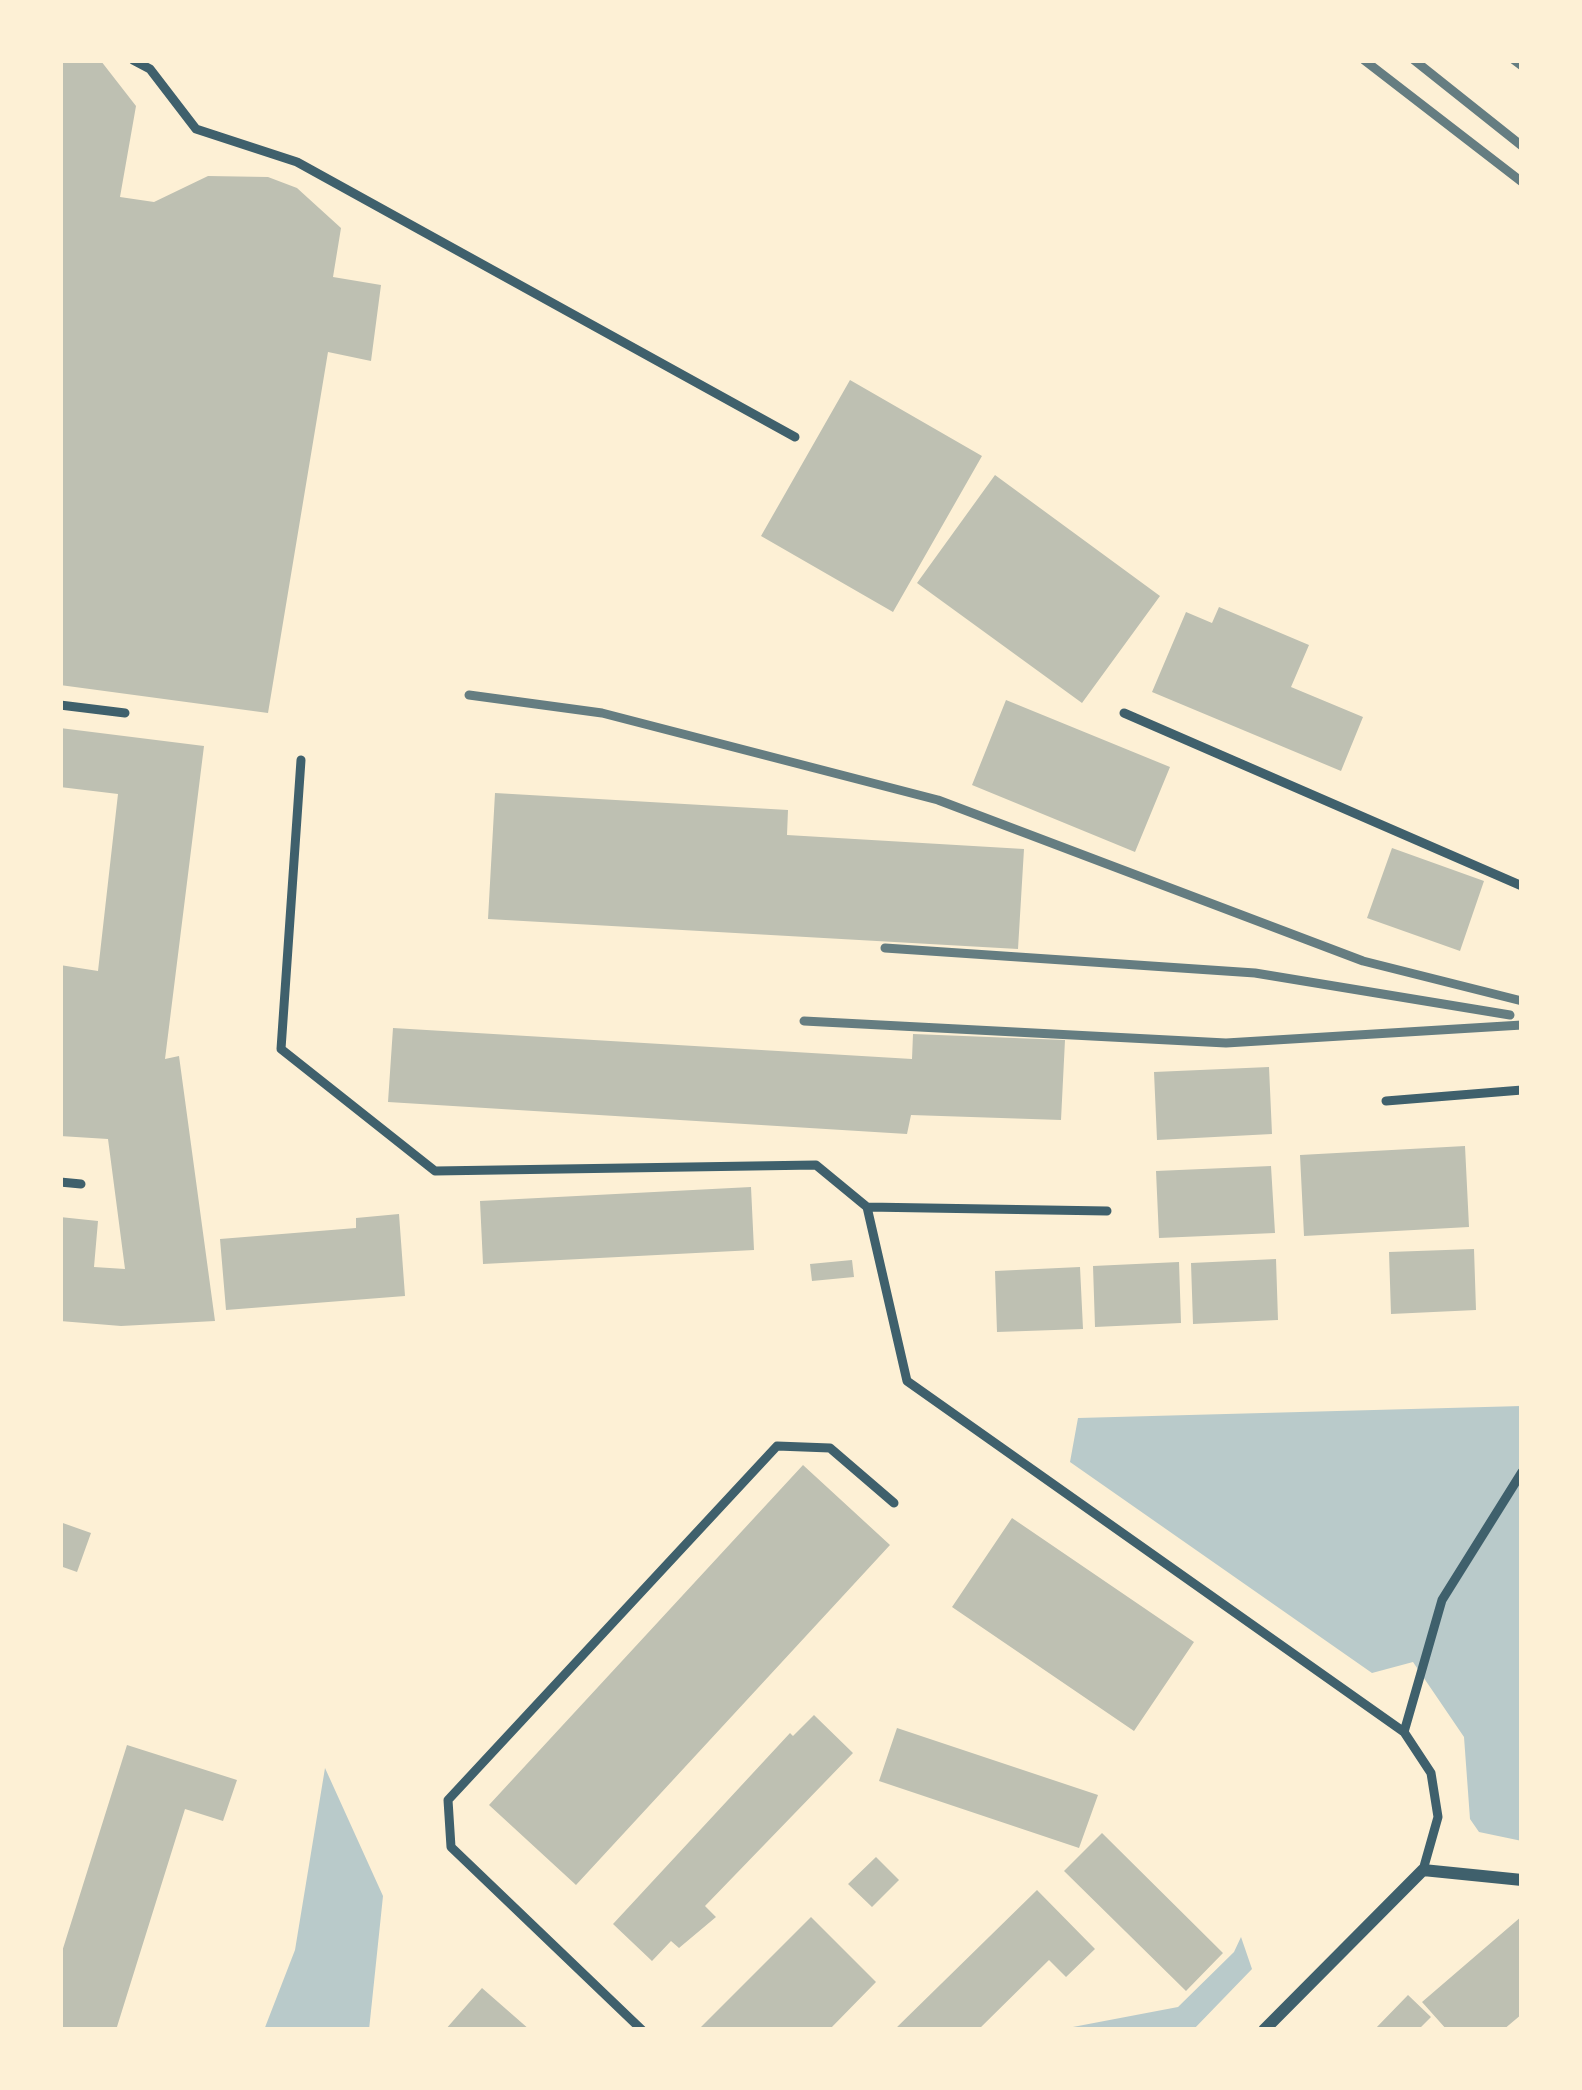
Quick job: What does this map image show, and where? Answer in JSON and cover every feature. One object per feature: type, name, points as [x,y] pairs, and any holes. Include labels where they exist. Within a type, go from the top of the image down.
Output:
[{"type":"street","points":[[1264,2030],[1423,1870],[1522,1880]]},
{"type":"lane","points":[[133,60],[150,69],[196,129],[297,162],[795,437]]},
{"type":"lane","points":[[60,705],[125,713]]},
{"type":"lane","points":[[1124,713],[1522,886]]},
{"type":"lane","points":[[301,760],[281,1049],[435,1171],[816,1165],[867,1207],[907,1381],[1404,1732],[1431,1773],[1438,1817],[1423,1870]]},
{"type":"lane","points":[[1386,1101],[1522,1090]]},
{"type":"lane","points":[[60,1182],[80,1184]]},
{"type":"lane","points":[[867,1207],[1107,1211]]},
{"type":"lane","points":[[642,2030],[451,1846],[448,1801],[778,1446],[830,1448],[894,1503]]},
{"type":"lane","points":[[1404,1732],[1442,1600],[1522,1472]]},
{"type":"shaded area","points":[[1522,1406],[1522,1841],[1479,1832],[1470,1819],[1464,1737],[1413,1662],[1372,1673],[1070,1462],[1078,1418]]},
{"type":"shaded area","points":[[325,1768],[383,1896],[369,2030],[264,2030],[295,1950]]},
{"type":"shaded area","points":[[1241,1937],[1252,1969],[1193,2030],[1057,2030],[1178,2007],[1234,1952]]},
{"type":"building","points":[[60,60],[101,61],[136,106],[120,197],[154,202],[208,176],[268,177],[297,188],[341,228],[333,277],[381,285],[371,361],[328,352],[268,713],[60,685]]},
{"type":"building","points":[[850,380],[982,456],[893,612],[761,536]]},
{"type":"building","points":[[995,475],[1160,596],[1082,703],[917,583]]},
{"type":"building","points":[[1219,607],[1309,645],[1291,687],[1363,717],[1341,771],[1152,692],[1186,612],[1212,623]]},
{"type":"building","points":[[1006,700],[1170,767],[1135,852],[972,785]]},
{"type":"building","points":[[60,728],[204,746],[165,1059],[179,1056],[215,1321],[121,1326],[60,1321],[60,1217],[98,1221],[94,1267],[125,1269],[108,1139],[60,1136],[60,965],[98,971],[118,794],[60,787]]},
{"type":"building","points":[[495,793],[788,810],[787,835],[1024,849],[1018,949],[488,919]]},
{"type":"building","points":[[1392,848],[1484,881],[1460,951],[1367,918]]},
{"type":"building","points":[[393,1028],[912,1059],[913,1034],[1065,1040],[1061,1120],[911,1115],[907,1134],[388,1102]]},
{"type":"building","points":[[1269,1067],[1272,1134],[1157,1140],[1154,1072]]},
{"type":"building","points":[[1465,1146],[1469,1227],[1304,1236],[1300,1155]]},
{"type":"building","points":[[1271,1166],[1275,1233],[1159,1238],[1156,1171]]},
{"type":"building","points":[[751,1187],[754,1250],[483,1264],[480,1201]]},
{"type":"building","points":[[399,1214],[405,1296],[226,1310],[220,1239],[356,1228],[356,1218]]},
{"type":"building","points":[[1474,1249],[1476,1310],[1391,1314],[1389,1252]]},
{"type":"building","points":[[1276,1259],[1278,1320],[1193,1324],[1191,1263]]},
{"type":"building","points":[[852,1260],[854,1277],[812,1281],[810,1264]]},
{"type":"building","points":[[1179,1262],[1181,1323],[1095,1327],[1093,1266]]},
{"type":"building","points":[[1080,1267],[1083,1329],[997,1332],[995,1271]]},
{"type":"building","points":[[803,1465],[890,1545],[576,1885],[489,1805]]},
{"type":"building","points":[[1012,1518],[1194,1642],[1134,1731],[952,1607]]},
{"type":"building","points":[[60,1522],[91,1533],[77,1572],[60,1566]]},
{"type":"building","points":[[814,1715],[853,1753],[705,1906],[716,1917],[679,1948],[671,1941],[652,1961],[613,1924],[790,1733],[793,1736]]},
{"type":"building","points":[[897,1728],[1098,1795],[1079,1848],[879,1781]]},
{"type":"building","points":[[127,1745],[237,1780],[223,1821],[185,1809],[116,2030],[60,2030],[60,1958]]},
{"type":"building","points":[[1102,1833],[1223,1953],[1186,1991],[1064,1871]]},
{"type":"building","points":[[876,1857],[899,1880],[872,1907],[848,1884]]},
{"type":"building","points":[[1037,1890],[1095,1949],[1066,1977],[1049,1960],[978,2030],[894,2030]]},
{"type":"building","points":[[1522,1916],[1522,2014],[1503,2030],[1447,2030],[1422,2002]]},
{"type":"building","points":[[811,1917],[876,1982],[829,2030],[698,2030]]},
{"type":"building","points":[[482,1988],[530,2030],[445,2030]]},
{"type":"building","points":[[1408,1995],[1431,2017],[1418,2030],[1374,2030]]},
{"type":"railway","points":[[1364,60],[1522,182]]},
{"type":"railway","points":[[1414,60],[1522,146]]},
{"type":"railway","points":[[1514,60],[1522,66]]},
{"type":"railway","points":[[469,695],[602,713],[938,800],[1363,961],[1522,1001]]},
{"type":"railway","points":[[885,948],[1255,973],[1510,1015]]},
{"type":"railway","points":[[804,1021],[1226,1043],[1522,1025]]}]
